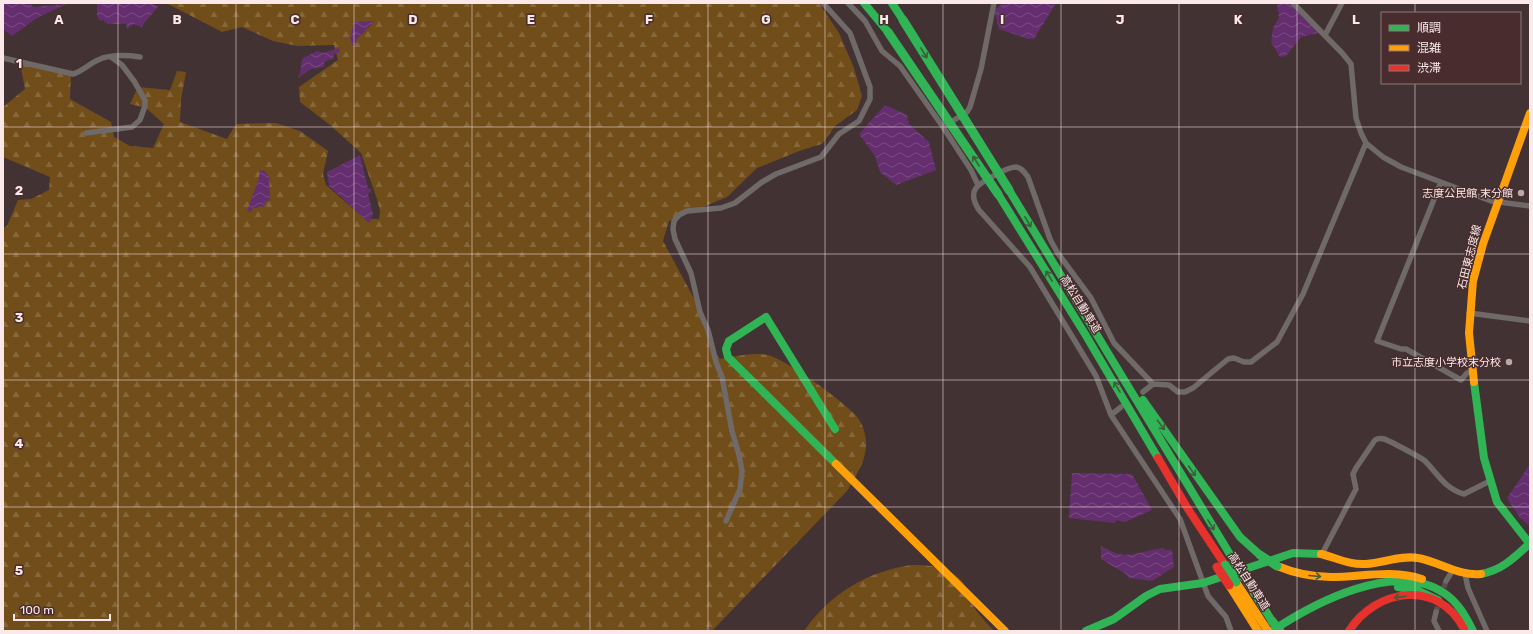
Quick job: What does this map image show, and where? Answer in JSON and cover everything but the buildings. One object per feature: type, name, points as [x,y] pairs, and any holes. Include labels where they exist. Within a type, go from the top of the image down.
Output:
[{"type":"main road","name":"高松自動車道","points":[[864,3],[888,32],[944,112],[1144,416],[1244,577],[1280,631]]},
{"type":"main road","name":"高松自動車道","points":[[892,3],[904,20],[1009,190],[1046,254],[1095,331],[1144,416],[1152,447],[1221,566],[1263,629]]},
{"type":"main road","name":"石田東志度線","points":[[1530,113],[1483,244],[1473,281],[1469,333],[1472,371],[1484,458],[1490,481],[1497,502],[1530,544]]},
{"type":"main road","points":[[835,429],[766,317],[729,341],[726,345],[725,351],[728,357],[1005,631]]},
{"type":"main road","points":[[1144,416],[1171,439],[1211,498],[1240,537],[1260,555],[1277,566],[1299,574],[1337,577],[1393,572],[1410,574],[1439,589],[1452,600],[1465,614],[1473,631]]},
{"type":"main road","points":[[1086,631],[1114,619],[1146,596],[1160,589],[1203,583],[1293,553],[1322,554],[1351,564],[1366,564],[1400,558],[1418,558],[1465,574],[1479,574],[1495,571],[1510,561],[1530,544]]},
{"type":"main road","points":[[1272,631],[1306,610],[1359,588],[1387,582],[1406,581],[1418,582],[1439,589]]},
{"type":"main road","points":[[1283,631],[1320,609],[1370,591],[1395,587],[1407,588],[1425,593],[1438,600],[1459,619],[1465,631]]},
{"type":"main road","points":[[1349,631],[1363,612],[1381,601],[1397,597],[1417,596],[1438,600]]},
{"type":"street","points":[[726,521],[740,489],[742,471],[732,431],[722,377],[716,362],[708,330],[700,312],[690,273],[675,239],[673,229],[674,221],[679,215],[687,211],[721,208],[735,203],[762,182],[776,174],[821,156],[839,134],[859,122],[870,99],[870,87],[850,33],[823,3]]},
{"type":"street","points":[[848,3],[865,21],[882,51],[900,66],[971,170],[978,184]]},
{"type":"street","points":[[943,128],[967,112],[970,107],[981,68],[994,3]]},
{"type":"street","points":[[1293,3],[1351,64],[1356,118],[1360,133],[1366,143],[1383,157],[1401,167],[1498,202],[1530,206]]},
{"type":"street","points":[[1325,35],[1342,3]]},
{"type":"street","points":[[3,58],[73,74],[79,72],[99,59],[122,55],[140,57]]},
{"type":"street","points":[[86,133],[132,127],[140,120],[145,106],[145,100],[134,80],[122,65],[111,57]]},
{"type":"street","points":[[1231,631],[1226,618],[1208,596],[1180,519],[1111,415],[1096,376],[1030,267],[979,210],[974,202],[973,193],[978,184],[1007,169],[1015,167],[1022,169],[1028,177],[1050,239],[1057,252],[1091,298],[1114,343],[1153,384],[1169,385],[1178,392],[1185,392],[1193,388],[1228,359],[1234,358],[1244,362],[1252,362],[1278,342],[1303,294],[1366,143]]},
{"type":"street","points":[[1441,182],[1377,341],[1401,349],[1406,349],[1461,380],[1467,373],[1472,371]]},
{"type":"street","points":[[1470,313],[1530,321]]},
{"type":"street","points":[[1144,392],[1153,384]]},
{"type":"street","points":[[1111,415],[1121,407]]},
{"type":"street","points":[[1322,554],[1356,489],[1353,474],[1375,440],[1378,438],[1386,440],[1424,459],[1441,481],[1454,491],[1464,494],[1490,481]]},
{"type":"street","points":[[1446,581],[1453,570]]},
{"type":"street","points":[[1465,574],[1468,588],[1487,631]]},
{"type":"street","points":[[1436,612],[1434,621],[1439,631]]},
{"type":"green space","points":[[166,3],[819,3],[839,33],[854,68],[862,96],[857,110],[835,126],[822,144],[802,150],[757,168],[727,197],[669,221],[663,241],[697,304],[714,351],[720,359],[756,354],[768,355],[776,358],[830,393],[852,411],[858,418],[862,424],[865,435],[865,453],[859,470],[847,491],[712,631],[3,631],[3,228],[7,226],[18,200],[31,199],[49,190],[50,177],[3,157],[3,107],[25,89],[20,63],[71,72],[70,99],[111,122],[114,137],[130,146],[153,148],[164,124],[146,108],[130,104],[138,87],[170,90],[177,71],[186,72],[181,100],[180,122],[227,139],[236,124],[276,123],[300,131],[328,151],[323,174],[326,185],[365,219],[379,219],[380,211],[377,199],[361,153],[330,125],[300,102],[299,87],[338,60],[334,45],[297,46],[273,41],[242,27],[222,32]]},
{"type":"green space","points":[[912,565],[942,568],[955,575],[966,587],[970,600],[976,610],[994,631],[804,631],[826,606],[851,586],[880,573]]},
{"type":"water","points":[[3,3],[28,3],[34,7],[66,4],[37,18],[12,36],[3,29]]},
{"type":"water","points":[[97,3],[152,3],[158,7],[145,21],[142,27],[134,24],[127,29],[126,24],[107,24],[103,20],[100,21],[97,16]]},
{"type":"water","points":[[1004,3],[1056,3],[1034,39],[1028,39],[999,29],[994,10]]},
{"type":"water","points":[[1277,3],[1291,3],[1322,32],[1301,37],[1286,56],[1280,57],[1271,42],[1273,28],[1279,18]]},
{"type":"water","points":[[375,21],[356,40],[357,43],[353,46],[350,38],[354,22]]},
{"type":"water","points":[[339,48],[340,53],[334,54],[333,59],[324,63],[324,67],[311,69],[298,78],[303,58],[317,51],[323,53]]},
{"type":"water","points":[[885,105],[907,115],[909,124],[929,142],[936,170],[896,185],[880,172],[875,156],[859,134]]},
{"type":"water","points":[[360,155],[368,188],[372,190],[368,194],[373,214],[369,223],[329,186],[327,172]]},
{"type":"water","points":[[260,170],[265,171],[269,177],[270,200],[265,202],[264,207],[259,206],[258,208],[253,208],[251,212],[247,211],[259,178]]},
{"type":"water","points":[[1530,464],[1530,526],[1520,518],[1507,498]]},
{"type":"water","points":[[1072,473],[1132,474],[1152,510],[1125,522],[1116,520],[1115,523],[1069,518]]},
{"type":"water","points":[[1101,546],[1114,553],[1124,555],[1164,548],[1165,550],[1172,550],[1174,567],[1152,581],[1129,578],[1126,574],[1101,559]]},
{"type":"tunnel","points":[[1436,612],[1446,581]]},
{"type":"traffic: fast","points":[[864,3],[888,32]]},
{"type":"traffic: fast","points":[[892,3],[903,20]]},
{"type":"traffic: fast","points":[[903,20],[1009,190]]},
{"type":"traffic: fast","points":[[888,32],[998,194]]},
{"type":"traffic: fast","points":[[1009,190],[1234,561]]},
{"type":"traffic: fast","points":[[998,194],[1085,334],[1158,458]]},
{"type":"traffic: fast","points":[[835,429],[766,317],[729,341],[726,349],[728,357],[836,464]]},
{"type":"traffic: fast","points":[[1474,382],[1484,458],[1497,502],[1530,544]]},
{"type":"traffic: fast","points":[[1143,400],[1240,537],[1260,555]]},
{"type":"traffic: fast","points":[[1481,574],[1495,570],[1513,559],[1529,544]]},
{"type":"traffic: fast","points":[[1086,631],[1114,619],[1146,596],[1160,589],[1203,583],[1293,553],[1321,554]]},
{"type":"traffic: fast","points":[[1260,555],[1277,566]]},
{"type":"traffic: fast","points":[[1234,561],[1244,577]]},
{"type":"traffic: fast","points":[[1225,565],[1236,582]]},
{"type":"traffic: fast","points":[[1244,577],[1272,621]]},
{"type":"traffic: fast","points":[[1272,631],[1310,609],[1355,589],[1379,583],[1402,581],[1424,584],[1444,593],[1457,605],[1473,631]]},
{"type":"traffic: fast","points":[[1398,587],[1419,591],[1438,600]]},
{"type":"traffic: fast","points":[[1272,621],[1280,631]]},
{"type":"traffic: slow","points":[[1474,382],[1469,333],[1473,281],[1483,244],[1530,113]]},
{"type":"traffic: slow","points":[[836,464],[1005,631]]},
{"type":"traffic: slow","points":[[1321,554],[1360,564],[1412,557],[1465,573],[1481,574]]},
{"type":"traffic: slow","points":[[1277,566],[1297,573],[1317,576],[1343,577],[1376,574],[1399,574],[1422,579]]},
{"type":"traffic: slow","points":[[1236,582],[1268,631]]},
{"type":"traffic: slow","points":[[1229,585],[1258,631]]},
{"type":"traffic: jam","points":[[1158,458],[1188,509],[1225,565]]},
{"type":"traffic: jam","points":[[1217,567],[1229,585]]},
{"type":"traffic: jam","points":[[1349,631],[1361,617],[1375,606],[1391,598],[1407,595],[1424,596],[1439,602],[1453,613],[1464,629]]},
{"type":"place","name":"志度公民館 末分館","points":[[1521,193]]},
{"type":"place","name":"市立志度小学校末分校","points":[[1509,362]]}]
